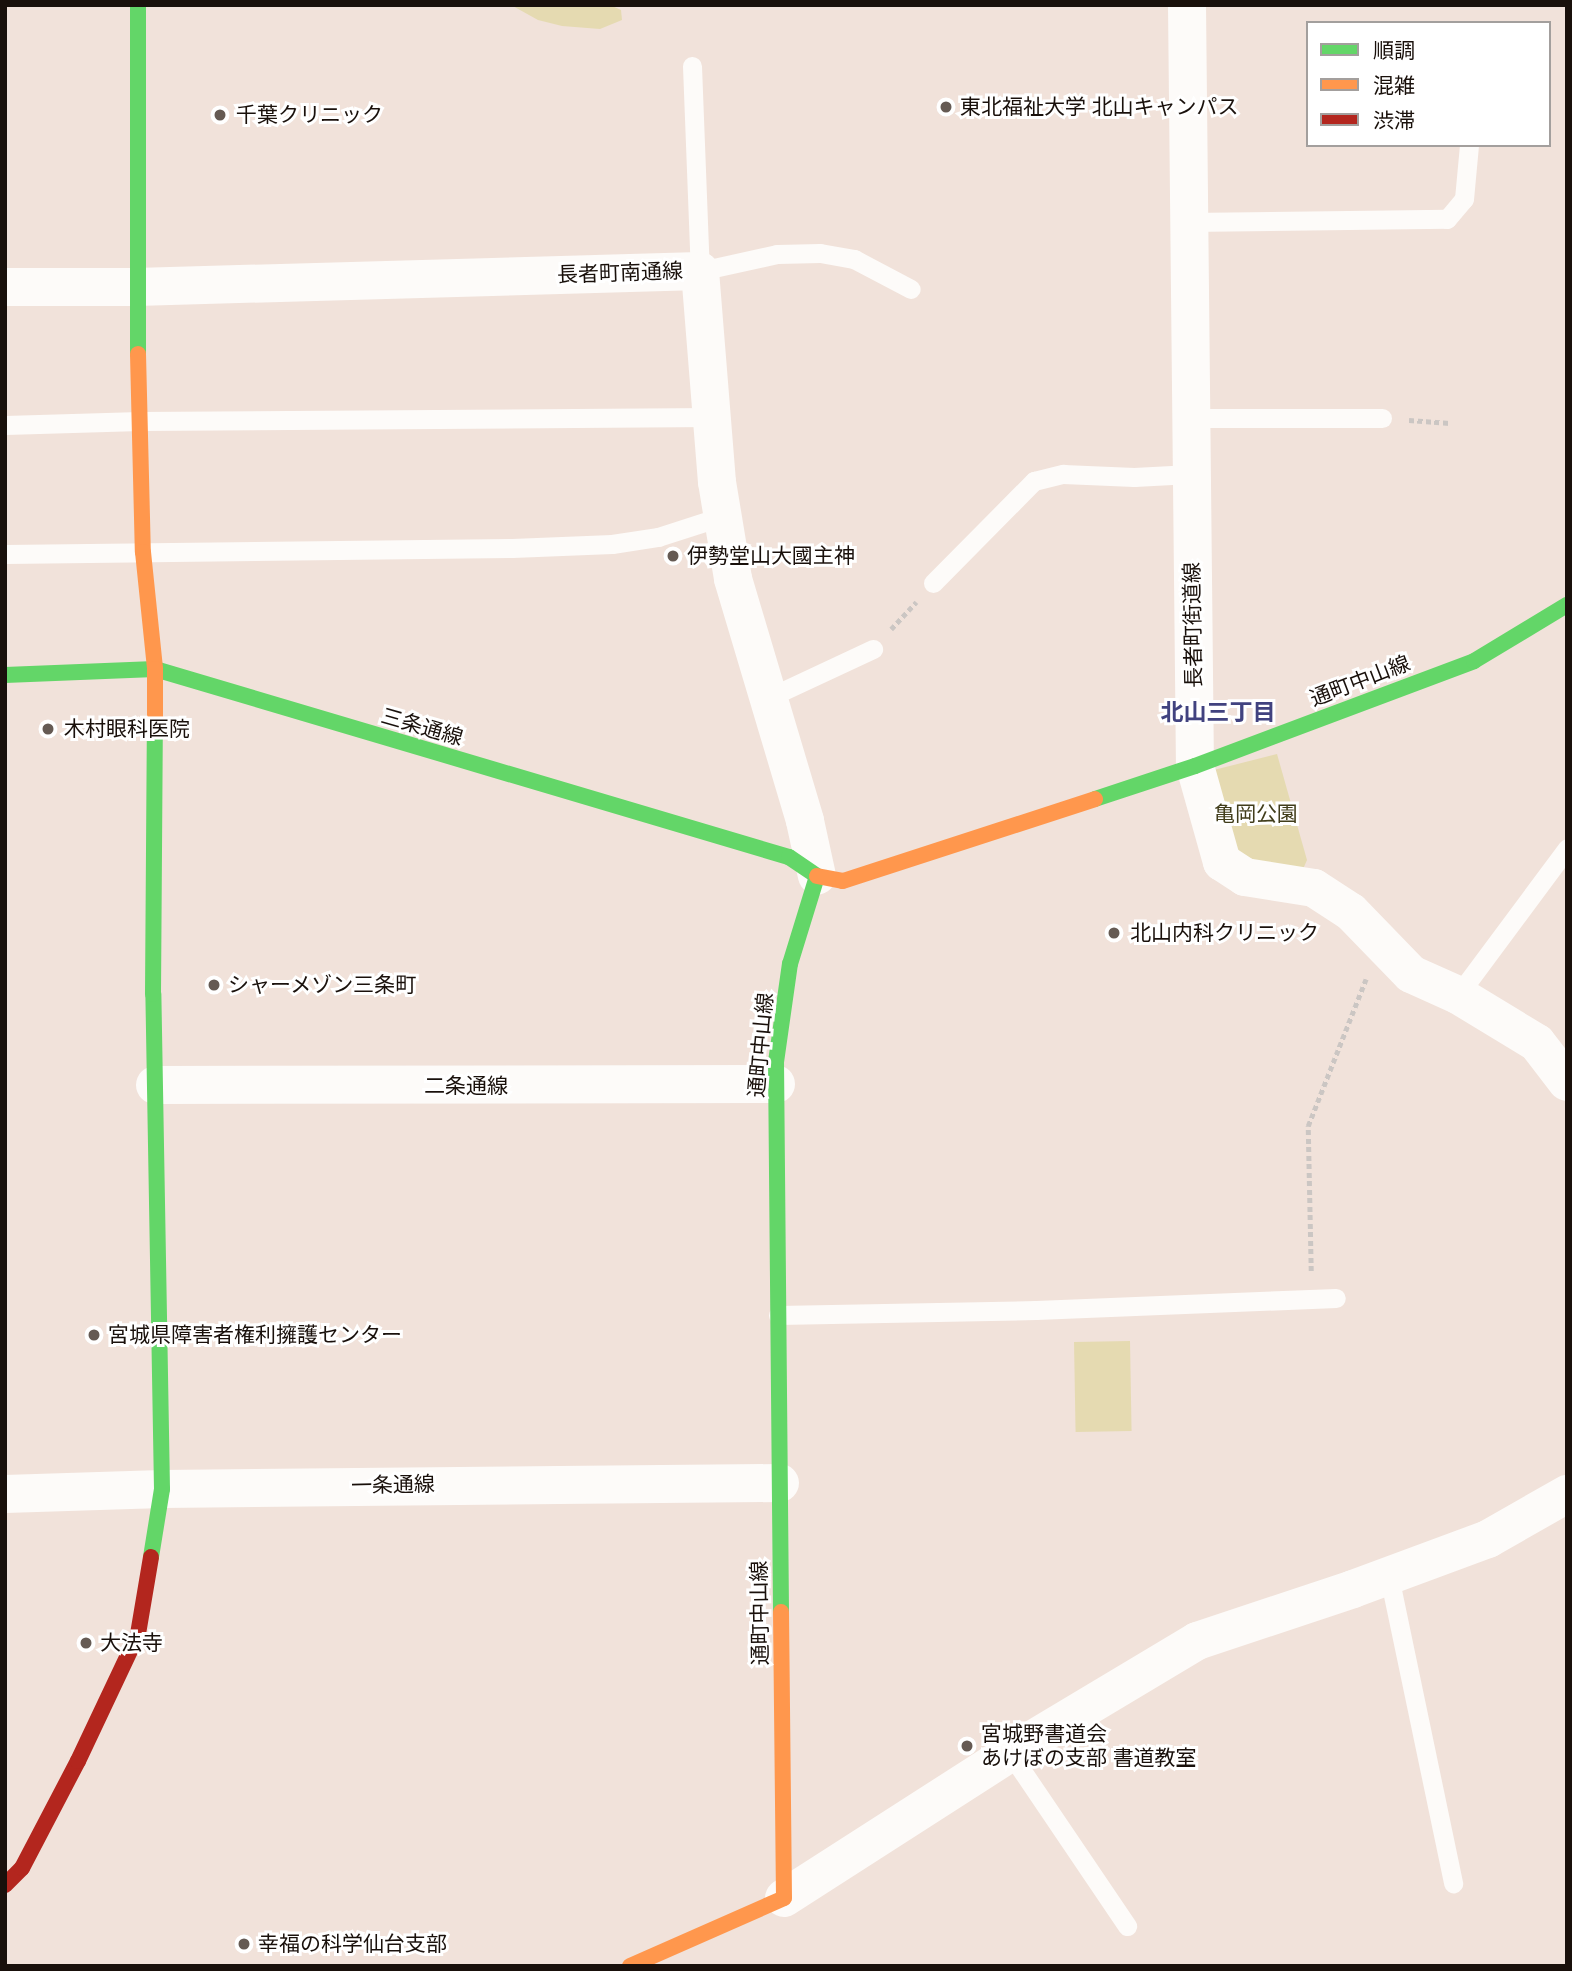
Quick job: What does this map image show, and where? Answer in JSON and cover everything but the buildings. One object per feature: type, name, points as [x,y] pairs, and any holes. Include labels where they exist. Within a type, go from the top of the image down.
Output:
[{"type":"street","points":[[5,1885],[22,1868],[78,1760],[138,1634],[162,1489],[155,1085],[155,669],[143,552],[136,287],[138,5]]},
{"type":"street","name":"長者町街道線","points":[[1187,5],[1195,766],[1222,862],[1245,877],[1314,888],[1351,912],[1411,974],[1458,995],[1536,1043],[1567,1082]]},
{"type":"street","name":"長者町南通線","points":[[5,287],[136,287],[700,271],[712,417],[733,579],[805,821],[817,876]]},
{"type":"street","name":"通町中山線","points":[[784,1898],[776,1062],[790,964],[817,876],[843,881],[1195,766],[1474,661],[1567,605]]},
{"type":"street","name":"三条通線","points":[[5,675],[155,669],[789,857],[817,876]]},
{"type":"street","name":"二条通線","points":[[155,1085],[466,1087],[776,1084]]},
{"type":"street","name":"一条通線","points":[[5,1494],[162,1489],[780,1482]]},
{"type":"street","points":[[630,1966],[784,1898],[1010,1753],[1197,1640],[1389,1576],[1488,1539],[1567,1494]]},
{"type":"lane","points":[[692,66],[700,271],[777,254],[820,253],[854,259],[911,289]]},
{"type":"lane","points":[[1188,222],[1447,219],[1464,200],[1469,147]]},
{"type":"lane","points":[[5,425],[140,421],[712,417]]},
{"type":"lane","points":[[1190,418],[1382,418]]},
{"type":"lane","points":[[933,583],[1034,481],[1063,474],[1135,477],[1191,474]]},
{"type":"lane","points":[[5,554],[512,548],[612,544],[658,537],[723,516]]},
{"type":"lane","points":[[768,698],[873,649]]},
{"type":"lane","points":[[1458,995],[1567,848]]},
{"type":"lane","points":[[778,1315],[1036,1310],[1336,1298]]},
{"type":"lane","points":[[1389,1576],[1453,1883]]},
{"type":"lane","points":[[1010,1753],[1127,1926]]},
{"type":"path","points":[[1382,418],[1450,423]]},
{"type":"path","points":[[873,649],[933,583]]},
{"type":"path","points":[[1312,1299],[1308,1126],[1381,942]]},
{"type":"green space","points":[[511,5],[610,5],[621,10],[622,20],[600,29],[562,26],[538,20]]},
{"type":"green space","name":"亀岡公園","points":[[1277,754],[1307,860],[1300,876],[1229,857],[1206,772]]},
{"type":"green space","points":[[1130,1341],[1132,1431],[1076,1432],[1074,1342]]},
{"type":"traffic: fast","points":[[138,5],[138,354]]},
{"type":"traffic: fast","points":[[1095,799],[1195,766],[1474,661],[1567,605]]},
{"type":"traffic: fast","points":[[5,675],[155,669],[789,857],[817,876]]},
{"type":"traffic: fast","points":[[151,1557],[162,1489],[153,994],[155,727]]},
{"type":"traffic: fast","points":[[781,1612],[776,1062],[790,964],[817,876]]},
{"type":"traffic: slow","points":[[138,354],[143,552],[155,669],[155,727]]},
{"type":"traffic: slow","points":[[817,876],[843,881],[1095,799]]},
{"type":"traffic: slow","points":[[630,1966],[784,1898],[781,1612]]},
{"type":"traffic: jam","points":[[5,1885],[22,1868],[78,1761],[138,1634],[151,1557]]},
{"type":"place","name":"東北福祉大学 北山キャンパス","points":[[946,107]]},
{"type":"place","name":"千葉クリニック","points":[[220,115]]},
{"type":"place","name":"伊勢堂山大國主神","points":[[673,556]]},
{"type":"place","name":"木村眼科医院","points":[[48,729]]},
{"type":"place","name":"北山内科クリニック","points":[[1114,933]]},
{"type":"place","name":"シャーメゾン三条町","points":[[214,985]]},
{"type":"place","name":"宮城県障害者権利擁護センター","points":[[94,1335]]},
{"type":"place","name":"大法寺","points":[[86,1643]]},
{"type":"place","name":"宮城野書道会 あけぼの支部 書道教室","points":[[967,1746]]},
{"type":"place","name":"幸福の科学仙台支部","points":[[244,1944]]},
{"type":"district","name":"北山三丁目","points":[[1218,713]]}]
